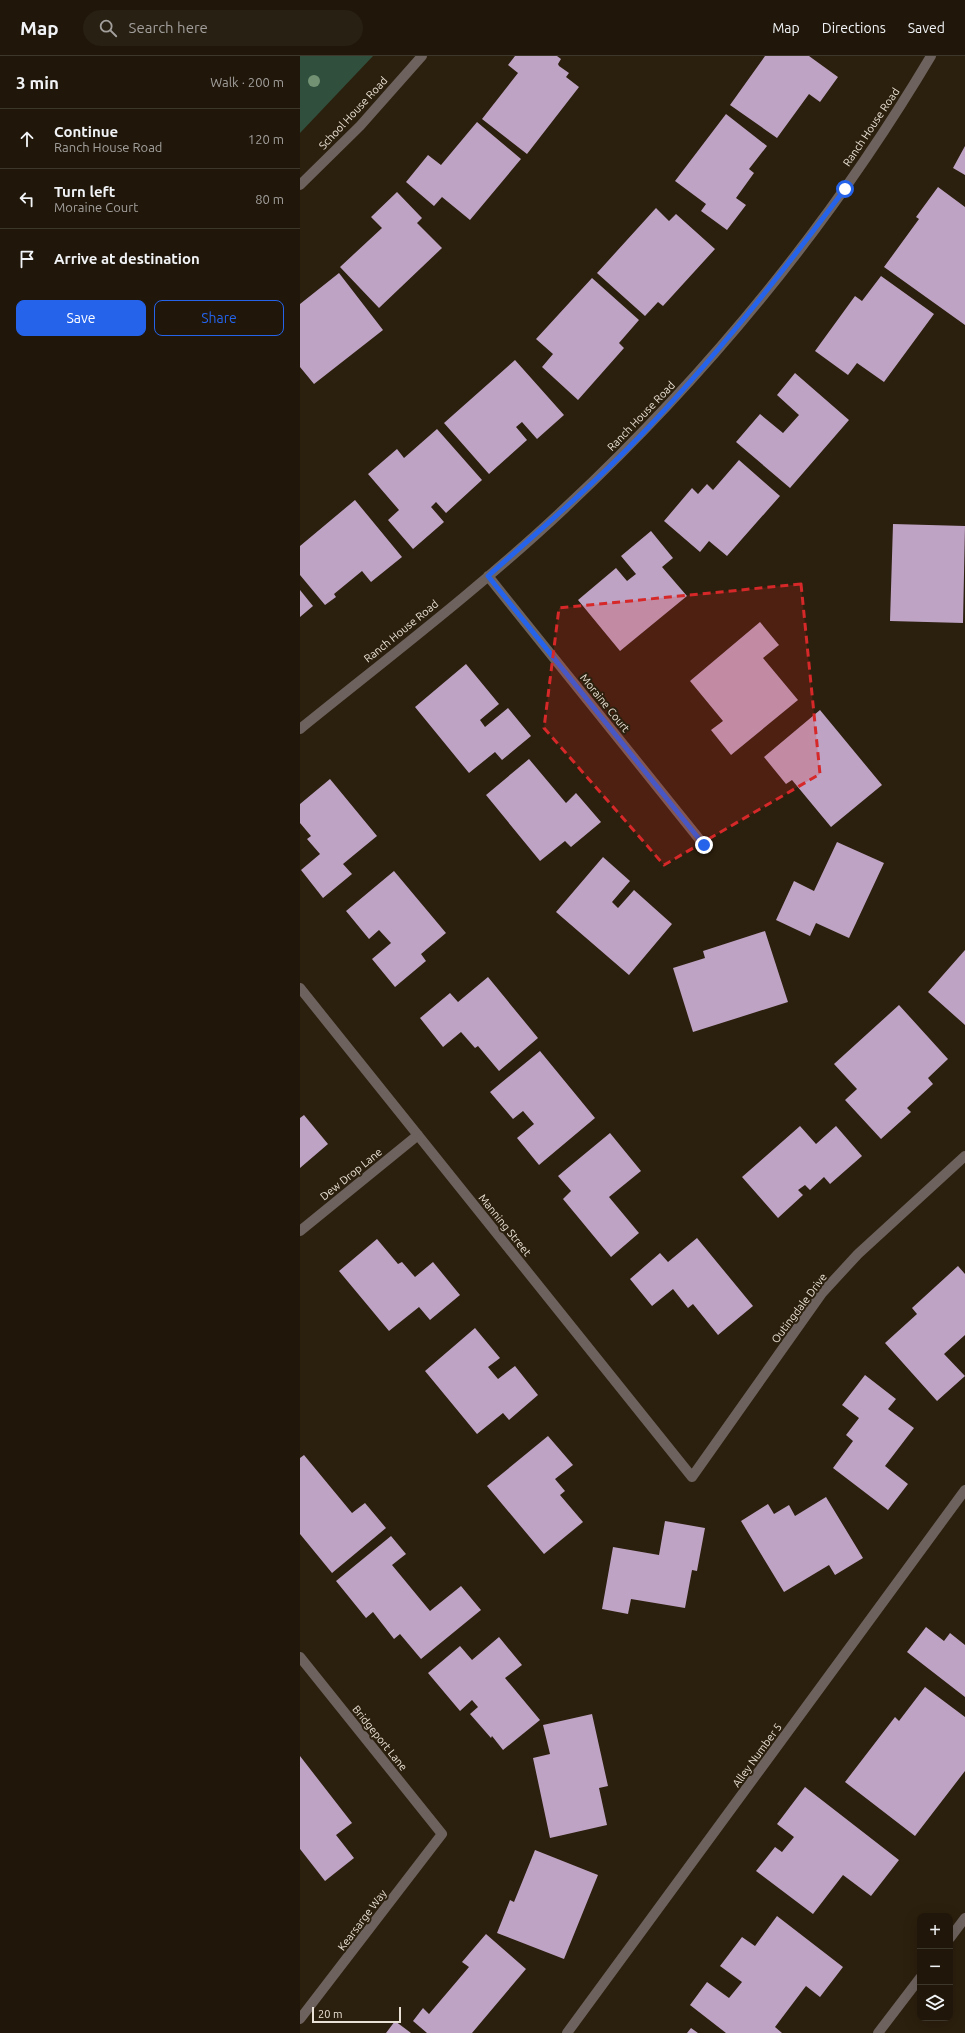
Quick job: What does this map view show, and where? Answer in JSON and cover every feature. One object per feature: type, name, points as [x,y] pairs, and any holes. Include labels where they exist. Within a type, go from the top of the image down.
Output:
[{"type":"street","name":"School House Road","points":[[300,185],[360,126],[422,56]]},
{"type":"street","name":"Ranch House Road","points":[[300,729],[488,576],[564,509],[640,435],[713,357],[781,274],[845,189],[904,100],[931,56]]},
{"type":"street","name":"Moraine Court","points":[[488,576],[704,845]]},
{"type":"street","name":"Manning Street","points":[[300,988],[692,1477]]},
{"type":"street","name":"Dew Drop Lane","points":[[300,1231],[418,1135]]},
{"type":"street","name":"Outingdale Drive","points":[[692,1477],[822,1293],[858,1254],[965,1156]]},
{"type":"street","name":"Alley Number 5","points":[[567,2033],[965,1490]]},
{"type":"street","name":"Bridgeport Lane","points":[[300,1657],[442,1834]]},
{"type":"street","name":"Kearsarge Way","points":[[300,2019],[442,1834]]},
{"type":"street","points":[[953,1934],[965,1918]]},
{"type":"street","points":[[878,2033],[917,1982]]},
{"type":"highlighted area","points":[[801,584],[820,774],[664,865],[544,728],[559,608]]},
{"type":"green space","points":[[300,56],[373,56],[300,133]]},
{"type":"building","points":[[515,56],[557,56],[561,59],[558,64],[559,66],[569,73],[566,77],[579,87],[527,154],[482,119],[518,73],[508,65]]},
{"type":"building","points":[[765,56],[809,56],[838,77],[820,102],[809,94],[777,138],[730,105]]},
{"type":"building","points":[[726,114],[767,146],[749,169],[754,173],[736,198],[746,205],[727,230],[701,211],[706,204],[675,181]]},
{"type":"building","points":[[477,122],[521,159],[470,220],[442,197],[434,206],[406,182],[428,155],[441,165]]},
{"type":"building","points":[[965,146],[965,175],[953,168]]},
{"type":"building","points":[[938,187],[965,207],[965,325],[884,267],[919,219],[916,217]]},
{"type":"building","points":[[397,192],[422,218],[417,223],[442,248],[379,308],[340,267],[382,228],[371,217]]},
{"type":"building","points":[[656,208],[669,221],[676,214],[715,249],[663,306],[658,302],[645,316],[597,273]]},
{"type":"building","points":[[339,273],[383,330],[314,384],[300,367],[300,304]]},
{"type":"building","points":[[881,276],[934,314],[884,382],[857,363],[848,375],[815,351],[855,296],[862,301]]},
{"type":"building","points":[[592,278],[639,320],[619,343],[624,348],[578,400],[542,367],[553,354],[536,339]]},
{"type":"building","points":[[515,360],[564,415],[537,439],[522,422],[516,427],[527,440],[489,474],[444,423]]},
{"type":"building","points":[[795,373],[849,420],[790,488],[736,442],[760,414],[783,433],[799,415],[777,395]]},
{"type":"building","points":[[437,429],[482,480],[446,513],[436,502],[431,507],[444,522],[413,549],[388,520],[399,510],[368,474],[397,449],[404,458]]},
{"type":"building","points":[[739,460],[780,496],[727,556],[709,541],[700,552],[664,521],[692,488],[698,494],[707,484],[713,490]]},
{"type":"building","points":[[355,500],[402,557],[371,582],[362,571],[334,594],[336,597],[325,605],[300,575],[300,546]]},
{"type":"building","points":[[893,524],[965,526],[963,623],[890,621]]},
{"type":"building","points":[[651,531],[673,558],[662,567],[687,596],[620,651],[578,600],[616,568],[627,581],[636,574],[621,556]]},
{"type":"building","points":[[300,590],[313,606],[300,617]]},
{"type":"building","points":[[760,622],[779,645],[763,658],[798,700],[731,755],[711,730],[723,721],[690,681]]},
{"type":"building","points":[[466,664],[499,704],[480,720],[485,727],[508,708],[531,736],[502,760],[495,752],[469,773],[415,707]]},
{"type":"building","points":[[820,710],[882,785],[831,827],[792,780],[786,784],[764,757]]},
{"type":"building","points":[[529,759],[566,803],[576,793],[601,822],[571,847],[565,841],[540,861],[486,795]]},
{"type":"building","points":[[330,779],[377,836],[343,864],[352,874],[323,898],[301,870],[320,854],[307,839],[311,836],[300,823],[300,804]]},
{"type":"building","points":[[837,842],[884,863],[849,938],[816,923],[810,936],[776,920],[794,881],[814,891]]},
{"type":"building","points":[[603,857],[630,881],[612,902],[618,908],[634,890],[672,924],[629,975],[556,912]]},
{"type":"building","points":[[394,871],[446,933],[421,954],[426,961],[395,987],[372,959],[391,943],[379,930],[369,939],[346,911]]},
{"type":"building","points":[[765,931],[788,1002],[693,1032],[673,968],[705,958],[703,951]]},
{"type":"building","points":[[965,950],[965,1025],[928,992]]},
{"type":"building","points":[[488,977],[538,1038],[499,1071],[478,1046],[475,1048],[461,1032],[443,1047],[420,1018],[450,993],[458,1002]]},
{"type":"building","points":[[899,1005],[948,1059],[928,1078],[933,1084],[907,1108],[911,1112],[881,1139],[845,1100],[857,1089],[834,1064]]},
{"type":"building","points":[[540,1051],[595,1118],[539,1165],[517,1138],[534,1124],[523,1111],[513,1119],[490,1092]]},
{"type":"building","points":[[304,1115],[328,1144],[300,1168],[300,1118]]},
{"type":"building","points":[[800,1126],[816,1144],[836,1126],[862,1156],[830,1184],[824,1177],[810,1190],[805,1185],[798,1190],[803,1195],[778,1218],[742,1177]]},
{"type":"building","points":[[610,1133],[641,1171],[609,1197],[639,1233],[611,1257],[563,1199],[571,1191],[558,1176]]},
{"type":"building","points":[[697,1238],[753,1306],[718,1335],[693,1304],[688,1308],[673,1289],[652,1306],[630,1279],[660,1253],[668,1262]]},
{"type":"building","points":[[377,1239],[398,1264],[402,1262],[415,1277],[433,1262],[460,1295],[430,1320],[419,1307],[389,1331],[339,1271]]},
{"type":"building","points":[[958,1266],[965,1274],[965,1335],[944,1354],[965,1376],[937,1401],[885,1343],[917,1314],[912,1308]]},
{"type":"building","points":[[475,1328],[500,1358],[488,1367],[498,1379],[515,1366],[538,1395],[509,1420],[503,1413],[477,1434],[425,1371]]},
{"type":"building","points":[[865,1375],[896,1399],[888,1409],[914,1428],[885,1466],[908,1484],[888,1510],[833,1468],[853,1441],[846,1435],[859,1418],[842,1405]]},
{"type":"building","points":[[548,1436],[573,1465],[555,1479],[565,1491],[560,1495],[583,1522],[544,1554],[487,1486]]},
{"type":"building","points":[[304,1455],[352,1513],[365,1503],[386,1528],[332,1573],[300,1534],[300,1458]]},
{"type":"building","points":[[826,1497],[863,1558],[835,1575],[829,1565],[784,1592],[741,1521],[768,1504],[774,1514],[789,1505],[795,1516]]},
{"type":"building","points":[[665,1521],[705,1528],[697,1571],[692,1570],[685,1608],[631,1599],[628,1614],[602,1609],[613,1547],[659,1555]]},
{"type":"building","points":[[391,1536],[406,1554],[392,1565],[430,1611],[461,1586],[481,1610],[421,1659],[400,1634],[394,1639],[373,1612],[366,1618],[336,1581]]},
{"type":"building","points":[[926,1627],[944,1641],[950,1633],[965,1645],[965,1697],[907,1652]]},
{"type":"building","points":[[499,1637],[522,1665],[505,1678],[540,1720],[503,1750],[492,1736],[491,1738],[470,1714],[478,1707],[472,1700],[460,1711],[428,1673],[460,1646],[472,1660]]},
{"type":"building","points":[[925,1687],[965,1717],[965,1771],[915,1836],[845,1782],[895,1717],[899,1721]]},
{"type":"building","points":[[592,1714],[608,1786],[599,1788],[607,1825],[550,1838],[533,1758],[550,1754],[543,1725]]},
{"type":"building","points":[[300,1756],[352,1823],[336,1835],[354,1858],[325,1881],[300,1849]]},
{"type":"building","points":[[805,1787],[899,1860],[871,1896],[843,1875],[813,1914],[756,1871],[775,1847],[782,1852],[794,1837],[777,1824]]},
{"type":"building","points":[[535,1850],[598,1875],[564,1959],[497,1933],[510,1900],[514,1902]]},
{"type":"building","points":[[777,1916],[843,1967],[820,1997],[806,1986],[775,2027],[782,2033],[726,2033],[690,2005],[707,1982],[729,1998],[742,1982],[720,1966],[742,1937],[755,1946]]},
{"type":"building","points":[[486,1934],[526,1969],[472,2033],[427,2033],[413,2021],[423,2008],[429,2014],[469,1967],[462,1962]]},
{"type":"building","points":[[395,2021],[411,2033],[386,2033]]},
{"type":"building","points":[[691,2028],[698,2033],[687,2033]]},
{"type":"route","points":[[704,845],[488,576],[564,509],[640,435],[713,357],[781,274],[845,189]]}]
